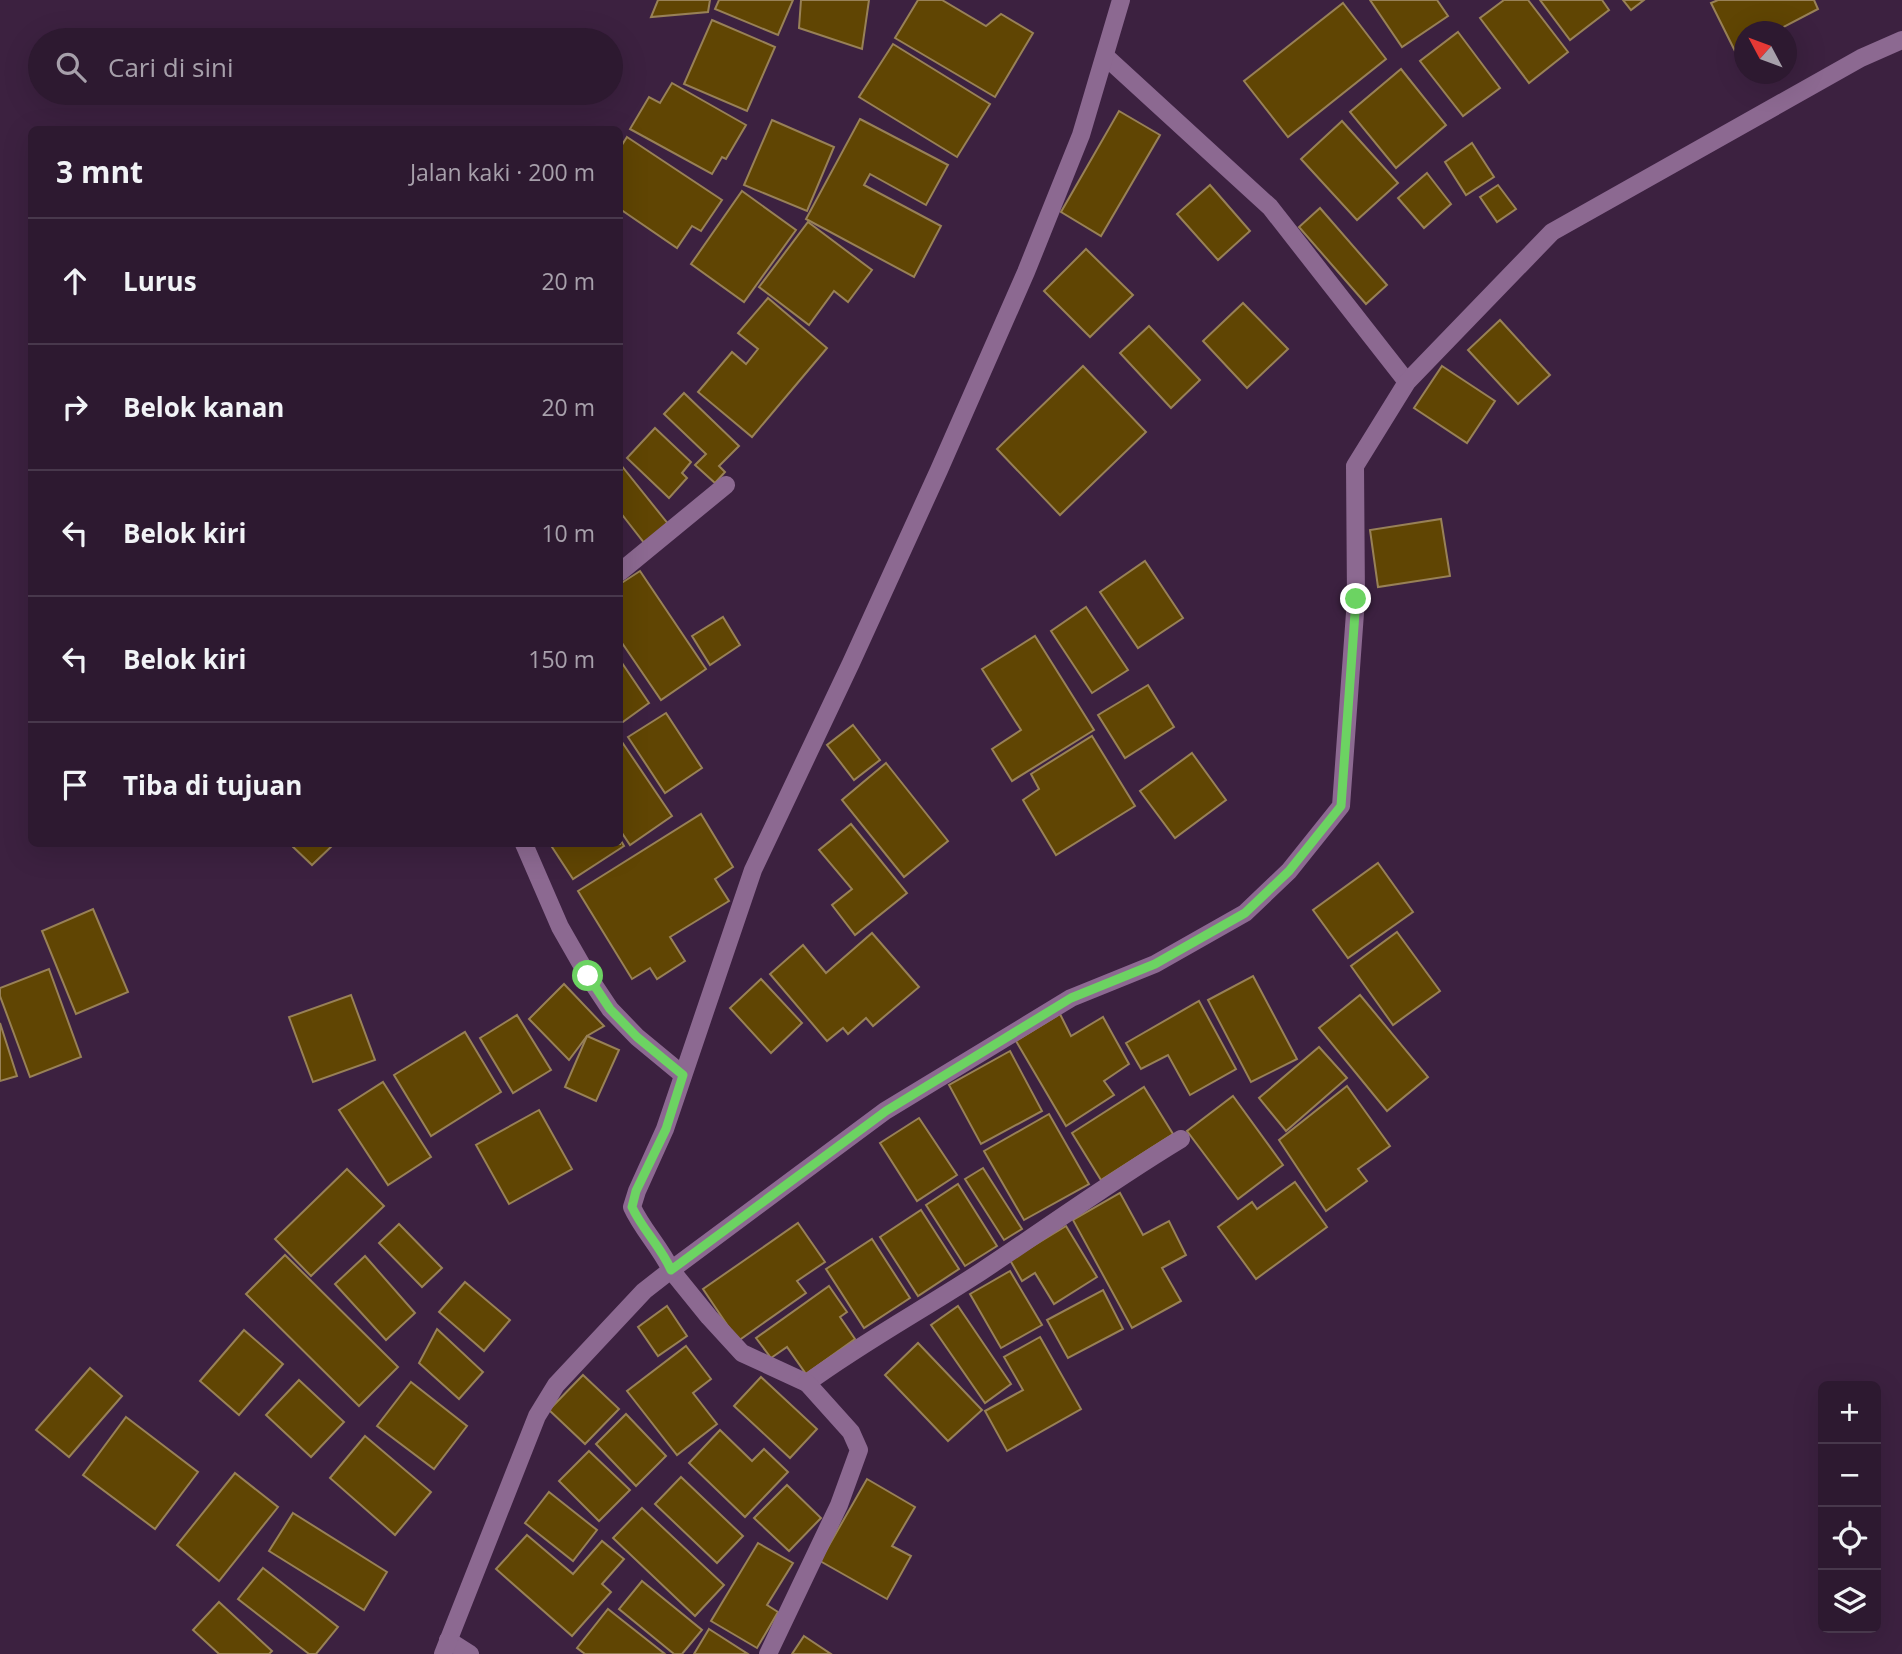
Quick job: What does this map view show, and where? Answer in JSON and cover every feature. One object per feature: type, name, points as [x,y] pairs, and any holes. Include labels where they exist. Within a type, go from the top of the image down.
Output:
[{"type":"street","points":[[768,1654],[839,1505],[859,1450],[850,1432],[807,1383],[742,1353],[709,1317],[668,1263],[632,1207],[636,1191],[666,1129],[678,1070],[753,870],[862,639],[1026,272],[1082,135],[1121,0]]},
{"type":"street","points":[[470,1654],[445,1647],[537,1416],[556,1385],[668,1263],[886,1111],[1071,998],[1155,964],[1245,913],[1289,871],[1341,806],[1356,599],[1355,466],[1407,382],[1552,232],[1861,58],[1902,40]]},
{"type":"street","points":[[1105,56],[1270,207],[1407,382]]},
{"type":"street","points":[[623,570],[726,485]]},
{"type":"street","points":[[525,847],[560,927],[610,1009],[652,1050],[678,1070]]},
{"type":"street","points":[[807,1383],[834,1363],[981,1272],[1138,1165],[1181,1139]]},
{"type":"building","points":[[658,0],[710,0],[708,12],[651,17]]},
{"type":"building","points":[[719,0],[793,0],[778,35],[715,9]]},
{"type":"building","points":[[801,0],[869,0],[862,49],[799,28]]},
{"type":"building","points":[[918,0],[942,0],[986,26],[1001,14],[1033,33],[995,97],[895,38]]},
{"type":"building","points":[[1370,0],[1437,0],[1448,16],[1402,47]]},
{"type":"building","points":[[1504,0],[1528,0],[1568,52],[1529,83],[1480,18]]},
{"type":"building","points":[[1540,0],[1602,0],[1609,10],[1570,40]]},
{"type":"building","points":[[1623,0],[1644,0],[1631,10]]},
{"type":"building","points":[[1718,0],[1814,0],[1818,9],[1795,21],[1734,21],[1734,49],[1711,3]]},
{"type":"building","points":[[1343,3],[1386,59],[1288,137],[1244,81]]},
{"type":"building","points":[[712,20],[775,47],[747,111],[684,84]]},
{"type":"building","points":[[1458,32],[1500,88],[1463,116],[1420,61]]},
{"type":"building","points":[[893,44],[990,104],[957,157],[859,97]]},
{"type":"building","points":[[1401,69],[1446,125],[1396,168],[1350,112]]},
{"type":"building","points":[[672,83],[746,125],[726,159],[722,157],[712,174],[630,129],[649,97],[660,103]]},
{"type":"building","points":[[1119,111],[1160,135],[1101,236],[1061,212]]},
{"type":"building","points":[[860,119],[948,165],[926,205],[870,174],[864,185],[941,226],[914,277],[806,219]]},
{"type":"building","points":[[772,120],[834,147],[807,211],[744,185]]},
{"type":"building","points":[[1342,121],[1398,183],[1357,220],[1301,159]]},
{"type":"building","points":[[627,137],[722,200],[701,231],[692,226],[677,248],[623,211],[623,143]]},
{"type":"building","points":[[1472,143],[1494,177],[1466,195],[1445,162]]},
{"type":"building","points":[[1427,173],[1451,204],[1424,228],[1398,198]]},
{"type":"building","points":[[1210,185],[1250,231],[1218,260],[1177,214]]},
{"type":"building","points":[[1498,185],[1516,209],[1497,222],[1480,197]]},
{"type":"building","points":[[742,191],[796,230],[744,302],[691,264]]},
{"type":"building","points":[[1320,208],[1387,285],[1366,304],[1299,227]]},
{"type":"building","points":[[808,222],[872,270],[848,302],[834,291],[809,325],[759,287]]},
{"type":"building","points":[[1086,249],[1133,295],[1090,337],[1044,291]]},
{"type":"building","points":[[768,298],[827,348],[752,437],[698,392],[732,352],[746,364],[758,349],[738,333]]},
{"type":"building","points":[[1243,303],[1288,349],[1247,388],[1203,341]]},
{"type":"building","points":[[1500,320],[1550,375],[1518,404],[1468,350]]},
{"type":"building","points":[[1149,326],[1200,380],[1171,408],[1120,353]]},
{"type":"building","points":[[1083,366],[1146,432],[1060,515],[997,449]]},
{"type":"building","points":[[1442,366],[1495,401],[1467,443],[1414,408]]},
{"type":"building","points":[[684,393],[739,446],[719,466],[725,472],[715,483],[695,465],[706,454],[664,414]]},
{"type":"building","points":[[655,428],[691,462],[682,473],[687,478],[669,498],[627,458]]},
{"type":"building","points":[[623,468],[669,525],[645,544],[623,516]]},
{"type":"building","points":[[1441,519],[1450,576],[1378,587],[1370,530]]},
{"type":"building","points":[[1145,561],[1183,618],[1138,648],[1100,592]]},
{"type":"building","points":[[640,571],[706,669],[661,700],[623,644],[623,582]]},
{"type":"building","points":[[1086,607],[1128,670],[1092,693],[1051,631]]},
{"type":"building","points":[[723,617],[740,645],[710,665],[692,636]]},
{"type":"building","points":[[1035,636],[1094,730],[1012,781],[992,749],[1021,730],[982,669]]},
{"type":"building","points":[[623,664],[649,703],[623,722]]},
{"type":"building","points":[[1148,685],[1174,727],[1125,758],[1098,715]]},
{"type":"building","points":[[666,713],[702,768],[665,793],[628,737]]},
{"type":"building","points":[[853,725],[880,760],[854,780],[827,745]]},
{"type":"building","points":[[1092,736],[1135,806],[1056,855],[1023,800],[1039,789],[1031,774]]},
{"type":"building","points":[[623,743],[672,816],[630,845],[623,834]]},
{"type":"building","points":[[1192,753],[1226,800],[1175,838],[1140,791]]},
{"type":"building","points":[[886,763],[948,841],[904,877],[842,800]]},
{"type":"building","points":[[701,814],[733,867],[715,879],[729,901],[670,937],[685,961],[657,979],[650,968],[632,979],[578,891]]},
{"type":"building","points":[[851,824],[907,893],[855,935],[832,905],[852,889],[819,850]]},
{"type":"building","points":[[293,847],[331,847],[312,865]]},
{"type":"building","points":[[552,847],[622,847],[573,879]]},
{"type":"building","points":[[1378,863],[1413,912],[1348,958],[1313,910]]},
{"type":"building","points":[[93,909],[128,992],[76,1014],[42,931]]},
{"type":"building","points":[[1397,932],[1440,991],[1393,1025],[1351,966]]},
{"type":"building","points":[[872,933],[919,987],[873,1026],[866,1018],[848,1034],[843,1028],[827,1041],[770,974],[803,945],[826,973]]},
{"type":"building","points":[[49,969],[81,1057],[30,1077],[0,996],[0,988]]},
{"type":"building","points":[[1253,976],[1297,1059],[1251,1082],[1208,1000]]},
{"type":"building","points":[[761,979],[802,1023],[771,1053],[730,1008]]},
{"type":"building","points":[[564,984],[604,1026],[587,1036],[569,1060],[529,1019]]},
{"type":"building","points":[[351,995],[375,1060],[313,1082],[289,1017]]},
{"type":"building","points":[[1360,995],[1428,1077],[1387,1111],[1319,1028]]},
{"type":"building","points":[[1199,1001],[1236,1069],[1190,1095],[1168,1055],[1141,1069],[1126,1043]]},
{"type":"building","points":[[1060,1014],[1071,1036],[1103,1017],[1129,1064],[1104,1081],[1114,1095],[1066,1126],[1016,1041]]},
{"type":"building","points":[[517,1015],[551,1070],[513,1093],[480,1038]]},
{"type":"building","points":[[0,1023],[17,1076],[0,1081]]},
{"type":"building","points":[[465,1032],[501,1092],[431,1136],[394,1075]]},
{"type":"building","points":[[587,1036],[619,1050],[596,1101],[565,1087]]},
{"type":"building","points":[[1319,1047],[1347,1078],[1286,1131],[1259,1098]]},
{"type":"building","points":[[1010,1051],[1042,1111],[981,1144],[949,1085]]},
{"type":"building","points":[[383,1082],[431,1157],[388,1185],[339,1110]]},
{"type":"building","points":[[1347,1086],[1390,1146],[1358,1169],[1367,1181],[1326,1211],[1279,1140]]},
{"type":"building","points":[[1144,1087],[1173,1134],[1101,1180],[1072,1133]]},
{"type":"building","points":[[1233,1096],[1283,1165],[1238,1199],[1187,1131]]},
{"type":"building","points":[[539,1110],[572,1169],[509,1204],[476,1145]]},
{"type":"building","points":[[1049,1114],[1089,1184],[1024,1220],[984,1151]]},
{"type":"building","points":[[919,1118],[957,1175],[917,1201],[880,1143]]},
{"type":"building","points":[[983,1168],[1022,1229],[1004,1240],[965,1179]]},
{"type":"building","points":[[347,1169],[384,1206],[311,1276],[275,1239]]},
{"type":"building","points":[[1295,1182],[1327,1227],[1256,1279],[1218,1227],[1252,1202],[1257,1209]]},
{"type":"building","points":[[958,1184],[997,1246],[965,1266],[926,1205]]},
{"type":"building","points":[[1120,1193],[1143,1235],[1169,1221],[1186,1255],[1162,1268],[1181,1301],[1132,1328],[1073,1220]]},
{"type":"building","points":[[921,1210],[959,1269],[918,1296],[880,1237]]},
{"type":"building","points":[[798,1223],[825,1262],[797,1281],[806,1293],[738,1341],[703,1289]]},
{"type":"building","points":[[399,1224],[442,1268],[422,1287],[379,1243]]},
{"type":"building","points":[[1066,1226],[1097,1277],[1054,1304],[1035,1273],[1022,1281],[1010,1260]]},
{"type":"building","points":[[872,1239],[910,1298],[864,1328],[826,1269]]},
{"type":"building","points":[[285,1255],[398,1367],[359,1406],[246,1294]]},
{"type":"building","points":[[365,1256],[415,1313],[386,1340],[335,1284]]},
{"type":"building","points":[[1010,1271],[1042,1325],[1001,1348],[970,1294]]},
{"type":"building","points":[[465,1282],[510,1320],[484,1351],[439,1312]]},
{"type":"building","points":[[829,1286],[847,1312],[840,1317],[855,1339],[806,1374],[787,1347],[771,1358],[756,1338]]},
{"type":"building","points":[[1103,1290],[1123,1329],[1068,1358],[1047,1320]]},
{"type":"building","points":[[667,1306],[687,1336],[658,1356],[638,1327]]},
{"type":"building","points":[[958,1306],[1011,1384],[985,1403],[931,1325]]},
{"type":"building","points":[[437,1329],[483,1372],[459,1399],[419,1363]]},
{"type":"building","points":[[244,1330],[283,1364],[239,1415],[200,1381]]},
{"type":"building","points":[[1040,1337],[1081,1409],[1007,1451],[985,1411],[1023,1390],[1004,1357]]},
{"type":"building","points":[[918,1343],[982,1410],[948,1441],[885,1375]]},
{"type":"building","points":[[686,1346],[711,1379],[693,1393],[717,1424],[677,1455],[627,1391]]},
{"type":"building","points":[[90,1368],[122,1396],[69,1457],[36,1430]]},
{"type":"building","points":[[583,1375],[619,1409],[585,1444],[549,1410]]},
{"type":"building","points":[[761,1377],[817,1429],[790,1458],[734,1406]]},
{"type":"building","points":[[299,1380],[344,1422],[311,1457],[266,1415]]},
{"type":"building","points":[[411,1382],[467,1426],[434,1469],[377,1426]]},
{"type":"building","points":[[626,1414],[666,1456],[636,1486],[596,1444]]},
{"type":"building","points":[[126,1417],[198,1472],[155,1529],[83,1475]]},
{"type":"building","points":[[720,1430],[752,1461],[764,1449],[788,1472],[745,1517],[689,1463]]},
{"type":"building","points":[[365,1436],[431,1492],[395,1535],[330,1478]]},
{"type":"building","points":[[589,1451],[630,1490],[599,1521],[559,1481]]},
{"type":"building","points":[[235,1473],[278,1507],[219,1581],[177,1545]]},
{"type":"building","points":[[681,1477],[743,1536],[717,1563],[655,1504]]},
{"type":"building","points":[[867,1479],[915,1507],[892,1546],[911,1556],[887,1599],[820,1561]]},
{"type":"building","points":[[787,1485],[821,1518],[789,1551],[754,1518]]},
{"type":"building","points":[[549,1492],[597,1530],[573,1561],[525,1523]]},
{"type":"building","points":[[642,1508],[724,1585],[695,1616],[613,1538]]},
{"type":"building","points":[[293,1513],[387,1572],[364,1610],[269,1551]]},
{"type":"building","points":[[527,1535],[573,1574],[602,1541],[624,1559],[602,1584],[611,1592],[572,1636],[496,1569]]},
{"type":"building","points":[[758,1543],[793,1563],[767,1605],[778,1612],[757,1648],[711,1621]]},
{"type":"building","points":[[263,1568],[338,1627],[316,1654],[309,1654],[238,1599]]},
{"type":"building","points":[[642,1581],[702,1630],[682,1654],[674,1654],[619,1609]]},
{"type":"building","points":[[219,1602],[272,1651],[269,1654],[219,1654],[193,1630]]},
{"type":"building","points":[[608,1609],[665,1654],[585,1654],[577,1648]]},
{"type":"building","points":[[709,1629],[748,1654],[694,1654]]},
{"type":"building","points":[[804,1636],[831,1654],[792,1654]]},
{"type":"route","points":[[588,976],[610,1009],[637,1037],[683,1075],[666,1129],[636,1191],[632,1207],[638,1220],[665,1256],[671,1270],[886,1111],[1071,998],[1155,964],[1245,913],[1289,871],[1341,806],[1356,599]]}]
